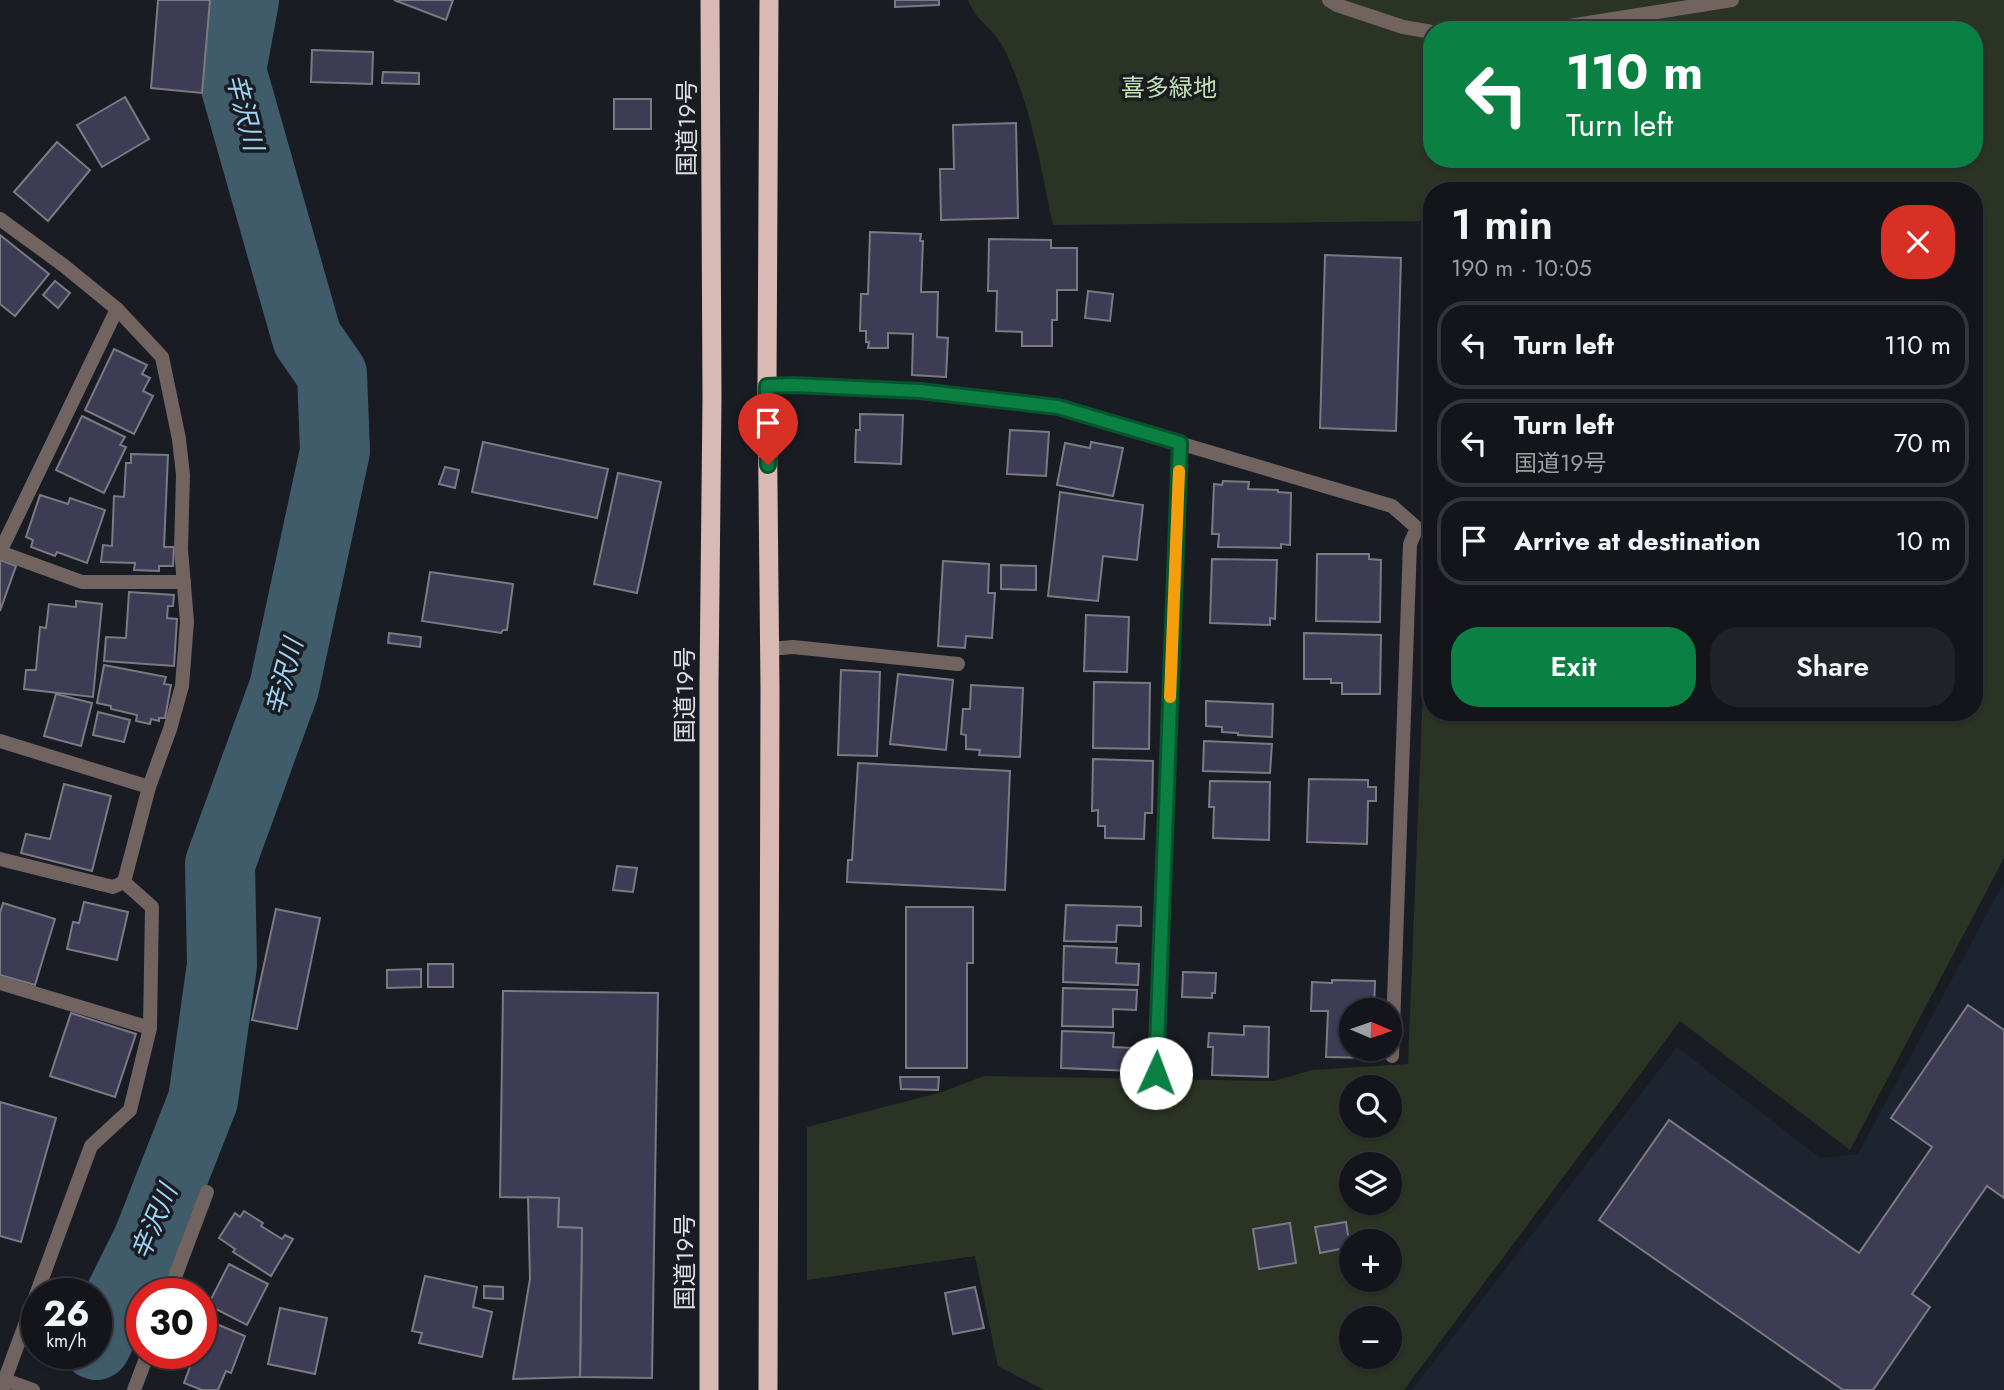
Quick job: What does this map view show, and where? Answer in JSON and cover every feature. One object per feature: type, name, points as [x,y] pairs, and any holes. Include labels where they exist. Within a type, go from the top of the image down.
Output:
[{"type":"highway","name":"国道19号","points":[[709,1390],[709,682],[712,399],[710,0]]},
{"type":"highway","points":[[768,1390],[769,0]]},
{"type":"street","points":[[1329,0],[1403,27],[1423,30]]},
{"type":"street","points":[[1600,21],[1732,0]]},
{"type":"street","points":[[0,219],[117,309],[162,357],[179,439],[183,475],[181,549],[187,622],[182,686],[149,787],[124,882]]},
{"type":"street","points":[[117,309],[0,552],[82,582],[184,582]]},
{"type":"street","points":[[767,386],[920,391],[1058,407],[1392,506],[1417,528],[1410,544],[1394,998]]},
{"type":"street","points":[[1156,1073],[1180,443]]},
{"type":"street","points":[[769,649],[793,647],[958,664]]},
{"type":"street","points":[[0,741],[149,787]]},
{"type":"street","points":[[0,859],[113,887],[124,882]]},
{"type":"street","points":[[33,1390],[3,1382],[91,1146],[130,1110],[150,1028],[152,907],[124,882]]},
{"type":"street","points":[[0,983],[150,1028]]},
{"type":"street","points":[[174,1278],[206,1192]]},
{"type":"street","points":[[134,1390],[142,1369]]},
{"type":"shaded area","points":[[2004,882],[2004,1390],[1412,1390],[1677,1047],[1820,1158],[1858,1154]]},
{"type":"green space","name":"喜多緑地","points":[[968,0],[2004,0],[2004,858],[1850,1150],[1680,1021],[1404,1390],[1044,1390],[998,1366],[975,1256],[807,1280],[807,1127],[942,1092],[984,1076],[1274,1081],[1312,1070],[1408,1064],[1423,688],[1423,721],[1983,721],[1983,182],[1423,182],[1423,221],[1053,225],[1034,134],[1013,68],[999,41]]},
{"type":"building","points":[[158,0],[210,0],[202,93],[151,88]]},
{"type":"building","points":[[394,0],[453,0],[446,20]]},
{"type":"building","points":[[895,0],[939,0],[939,5],[895,7]]},
{"type":"building","points":[[312,50],[373,52],[372,84],[311,82]]},
{"type":"building","points":[[383,72],[419,73],[419,84],[382,83]]},
{"type":"building","points":[[125,97],[149,139],[102,167],[77,125]]},
{"type":"building","points":[[614,99],[651,99],[651,129],[614,129]]},
{"type":"building","points":[[1016,123],[1018,218],[941,220],[940,169],[954,169],[953,125]]},
{"type":"building","points":[[57,142],[90,170],[48,221],[14,192]]},
{"type":"building","points":[[870,232],[921,234],[921,292],[938,292],[937,337],[948,338],[946,377],[912,375],[913,334],[888,333],[888,348],[868,348],[866,331],[860,331],[861,294],[868,294]]},
{"type":"building","points":[[0,235],[49,274],[15,316],[0,304]]},
{"type":"building","points":[[989,239],[1051,240],[1051,248],[1077,248],[1077,290],[1057,290],[1057,320],[1052,320],[1052,346],[1022,346],[1022,332],[996,331],[997,291],[988,291]]},
{"type":"building","points":[[1325,255],[1401,258],[1396,431],[1320,428]]},
{"type":"building","points":[[55,281],[70,293],[58,308],[43,295]]},
{"type":"building","points":[[1088,291],[1113,294],[1110,321],[1085,318]]},
{"type":"building","points":[[114,349],[147,365],[142,374],[150,378],[143,391],[153,396],[134,434],[85,410]]},
{"type":"building","points":[[860,414],[903,415],[901,464],[855,462],[856,430],[860,430]]},
{"type":"building","points":[[82,416],[125,437],[120,445],[126,447],[104,493],[56,470]]},
{"type":"building","points":[[1010,430],[1049,432],[1046,476],[1007,474]]},
{"type":"building","points":[[483,442],[608,469],[597,518],[472,492]]},
{"type":"building","points":[[1091,442],[1123,448],[1113,496],[1057,485],[1065,443],[1090,448]]},
{"type":"building","points":[[131,454],[168,455],[164,547],[174,547],[173,566],[159,566],[159,571],[134,570],[135,563],[101,562],[103,545],[112,546],[114,496],[124,497],[126,463],[131,463]]},
{"type":"building","points":[[445,467],[459,470],[455,488],[439,484]]},
{"type":"building","points":[[618,473],[661,482],[637,593],[594,584]]},
{"type":"building","points":[[1223,481],[1249,482],[1248,489],[1291,493],[1290,545],[1281,544],[1281,548],[1218,547],[1219,534],[1212,534],[1214,484],[1222,485]]},
{"type":"building","points":[[1060,492],[1143,505],[1137,560],[1103,556],[1098,601],[1048,596]]},
{"type":"building","points":[[40,495],[68,504],[70,498],[105,510],[87,563],[57,552],[55,556],[31,547],[33,540],[26,537]]},
{"type":"building","points":[[1317,554],[1369,554],[1369,559],[1381,560],[1380,622],[1316,621]]},
{"type":"building","points":[[1212,559],[1277,560],[1275,619],[1270,618],[1270,625],[1210,623]]},
{"type":"building","points":[[0,560],[16,566],[0,611]]},
{"type":"building","points":[[943,561],[989,564],[988,593],[995,593],[992,638],[966,636],[965,648],[938,646]]},
{"type":"building","points":[[1001,565],[1036,566],[1036,590],[1001,589]]},
{"type":"building","points":[[430,572],[513,584],[507,630],[501,633],[422,621]]},
{"type":"building","points":[[129,592],[174,595],[173,606],[168,606],[167,618],[177,619],[174,666],[104,661],[106,637],[126,638]]},
{"type":"building","points":[[76,601],[102,604],[93,697],[24,689],[26,670],[36,670],[40,627],[46,628],[49,604],[76,607]]},
{"type":"building","points":[[1086,615],[1129,617],[1127,672],[1084,671]]},
{"type":"building","points":[[389,633],[421,637],[420,647],[388,643]]},
{"type":"building","points":[[1304,633],[1381,635],[1380,694],[1342,694],[1342,683],[1331,683],[1331,679],[1304,679]]},
{"type":"building","points":[[104,665],[166,677],[164,684],[171,685],[165,718],[159,718],[159,721],[151,719],[150,724],[136,721],[137,715],[97,703]]},
{"type":"building","points":[[841,670],[880,672],[877,756],[838,755]]},
{"type":"building","points":[[898,674],[953,680],[946,750],[890,744]]},
{"type":"building","points":[[1094,682],[1150,683],[1149,749],[1093,748]]},
{"type":"building","points":[[971,685],[1023,688],[1020,757],[979,755],[980,750],[966,749],[966,735],[961,734],[963,709],[970,709]]},
{"type":"building","points":[[56,694],[92,703],[81,746],[44,736]]},
{"type":"building","points":[[1206,701],[1273,704],[1272,737],[1238,735],[1222,732],[1222,727],[1206,726]]},
{"type":"building","points":[[98,712],[130,720],[124,742],[93,735]]},
{"type":"building","points":[[1204,741],[1272,744],[1270,773],[1203,771]]},
{"type":"building","points":[[1093,759],[1153,761],[1152,813],[1145,813],[1144,839],[1105,838],[1105,826],[1098,826],[1098,810],[1092,811]]},
{"type":"building","points":[[858,763],[1010,771],[1005,890],[847,882],[848,860],[852,860]]},
{"type":"building","points":[[1309,779],[1368,780],[1368,787],[1376,787],[1376,801],[1368,801],[1367,844],[1307,842]]},
{"type":"building","points":[[1210,781],[1270,782],[1269,840],[1213,838],[1214,807],[1209,807]]},
{"type":"building","points":[[64,784],[111,796],[92,871],[21,853],[26,834],[50,839]]},
{"type":"building","points":[[617,866],[637,868],[633,892],[613,890]]},
{"type":"building","points":[[84,902],[128,912],[117,960],[67,949],[73,922],[79,923]]},
{"type":"building","points":[[3,903],[55,919],[35,985],[0,975],[0,913]]},
{"type":"building","points":[[1066,905],[1141,907],[1141,926],[1117,925],[1116,942],[1064,941]]},
{"type":"building","points":[[906,907],[973,907],[973,963],[967,963],[967,1068],[906,1068]]},
{"type":"building","points":[[276,909],[320,918],[297,1029],[252,1020]]},
{"type":"building","points":[[1064,946],[1117,948],[1116,963],[1139,964],[1138,985],[1063,982]]},
{"type":"building","points":[[428,964],[453,964],[453,987],[428,987]]},
{"type":"building","points":[[421,969],[421,987],[387,988],[387,970]]},
{"type":"building","points":[[1183,972],[1216,973],[1215,993],[1212,993],[1212,998],[1182,997]]},
{"type":"building","points":[[1332,980],[1375,981],[1374,998],[1339,998],[1339,1057],[1326,1057],[1328,1011],[1311,1011],[1312,982],[1332,983]]},
{"type":"building","points":[[1063,988],[1137,990],[1136,1010],[1113,1009],[1113,1027],[1062,1026]]},
{"type":"building","points":[[503,991],[658,993],[652,1378],[580,1377],[582,1228],[558,1227],[559,1198],[500,1197]]},
{"type":"building","points":[[1968,1005],[2004,1030],[2004,1198],[1987,1186],[1912,1294],[1930,1307],[1873,1390],[1843,1390],[1599,1220],[1669,1120],[1859,1253],[1932,1147],[1891,1118]]},
{"type":"building","points":[[71,1013],[136,1034],[115,1097],[50,1076]]},
{"type":"building","points":[[1244,1026],[1269,1027],[1268,1077],[1212,1075],[1213,1047],[1208,1047],[1209,1033],[1244,1035]]},
{"type":"building","points":[[1062,1031],[1114,1033],[1113,1047],[1133,1048],[1132,1071],[1061,1068]]},
{"type":"building","points":[[900,1077],[939,1077],[938,1090],[901,1089]]},
{"type":"building","points":[[0,1102],[56,1118],[21,1242],[0,1236]]},
{"type":"building","points":[[528,1197],[559,1198],[558,1227],[582,1228],[580,1377],[513,1379],[530,1279]]},
{"type":"building","points":[[244,1211],[282,1239],[285,1235],[293,1239],[271,1276],[233,1252],[235,1249],[219,1238],[235,1213],[240,1217]]},
{"type":"building","points":[[1346,1222],[1347,1229],[1339,1229],[1339,1249],[1320,1253],[1315,1227]]},
{"type":"building","points":[[1290,1223],[1296,1263],[1259,1269],[1253,1229]]},
{"type":"building","points":[[229,1264],[268,1284],[247,1325],[217,1310],[217,1287]]},
{"type":"building","points":[[425,1276],[477,1287],[473,1307],[492,1312],[482,1357],[419,1343],[422,1333],[412,1331]]},
{"type":"building","points":[[484,1286],[503,1287],[503,1299],[484,1298]]},
{"type":"building","points":[[975,1287],[984,1328],[953,1334],[945,1293]]},
{"type":"building","points":[[280,1308],[327,1318],[315,1374],[268,1364]]},
{"type":"building","points":[[217,1324],[245,1336],[231,1373],[226,1371],[218,1390],[202,1390],[184,1383],[189,1369],[217,1369]]},
{"type":"waterway","name":"辛沢川","points":[[112,1313],[148,1240],[203,1100],[222,965],[220,864],[284,688],[335,451],[332,374],[307,338],[231,70],[244,0]]},
{"type":"slow traffic","points":[[1170,697],[1179,471]]},
{"type":"route","points":[[768,465],[767,386],[920,391],[1058,407],[1180,443],[1156,1073]]}]
